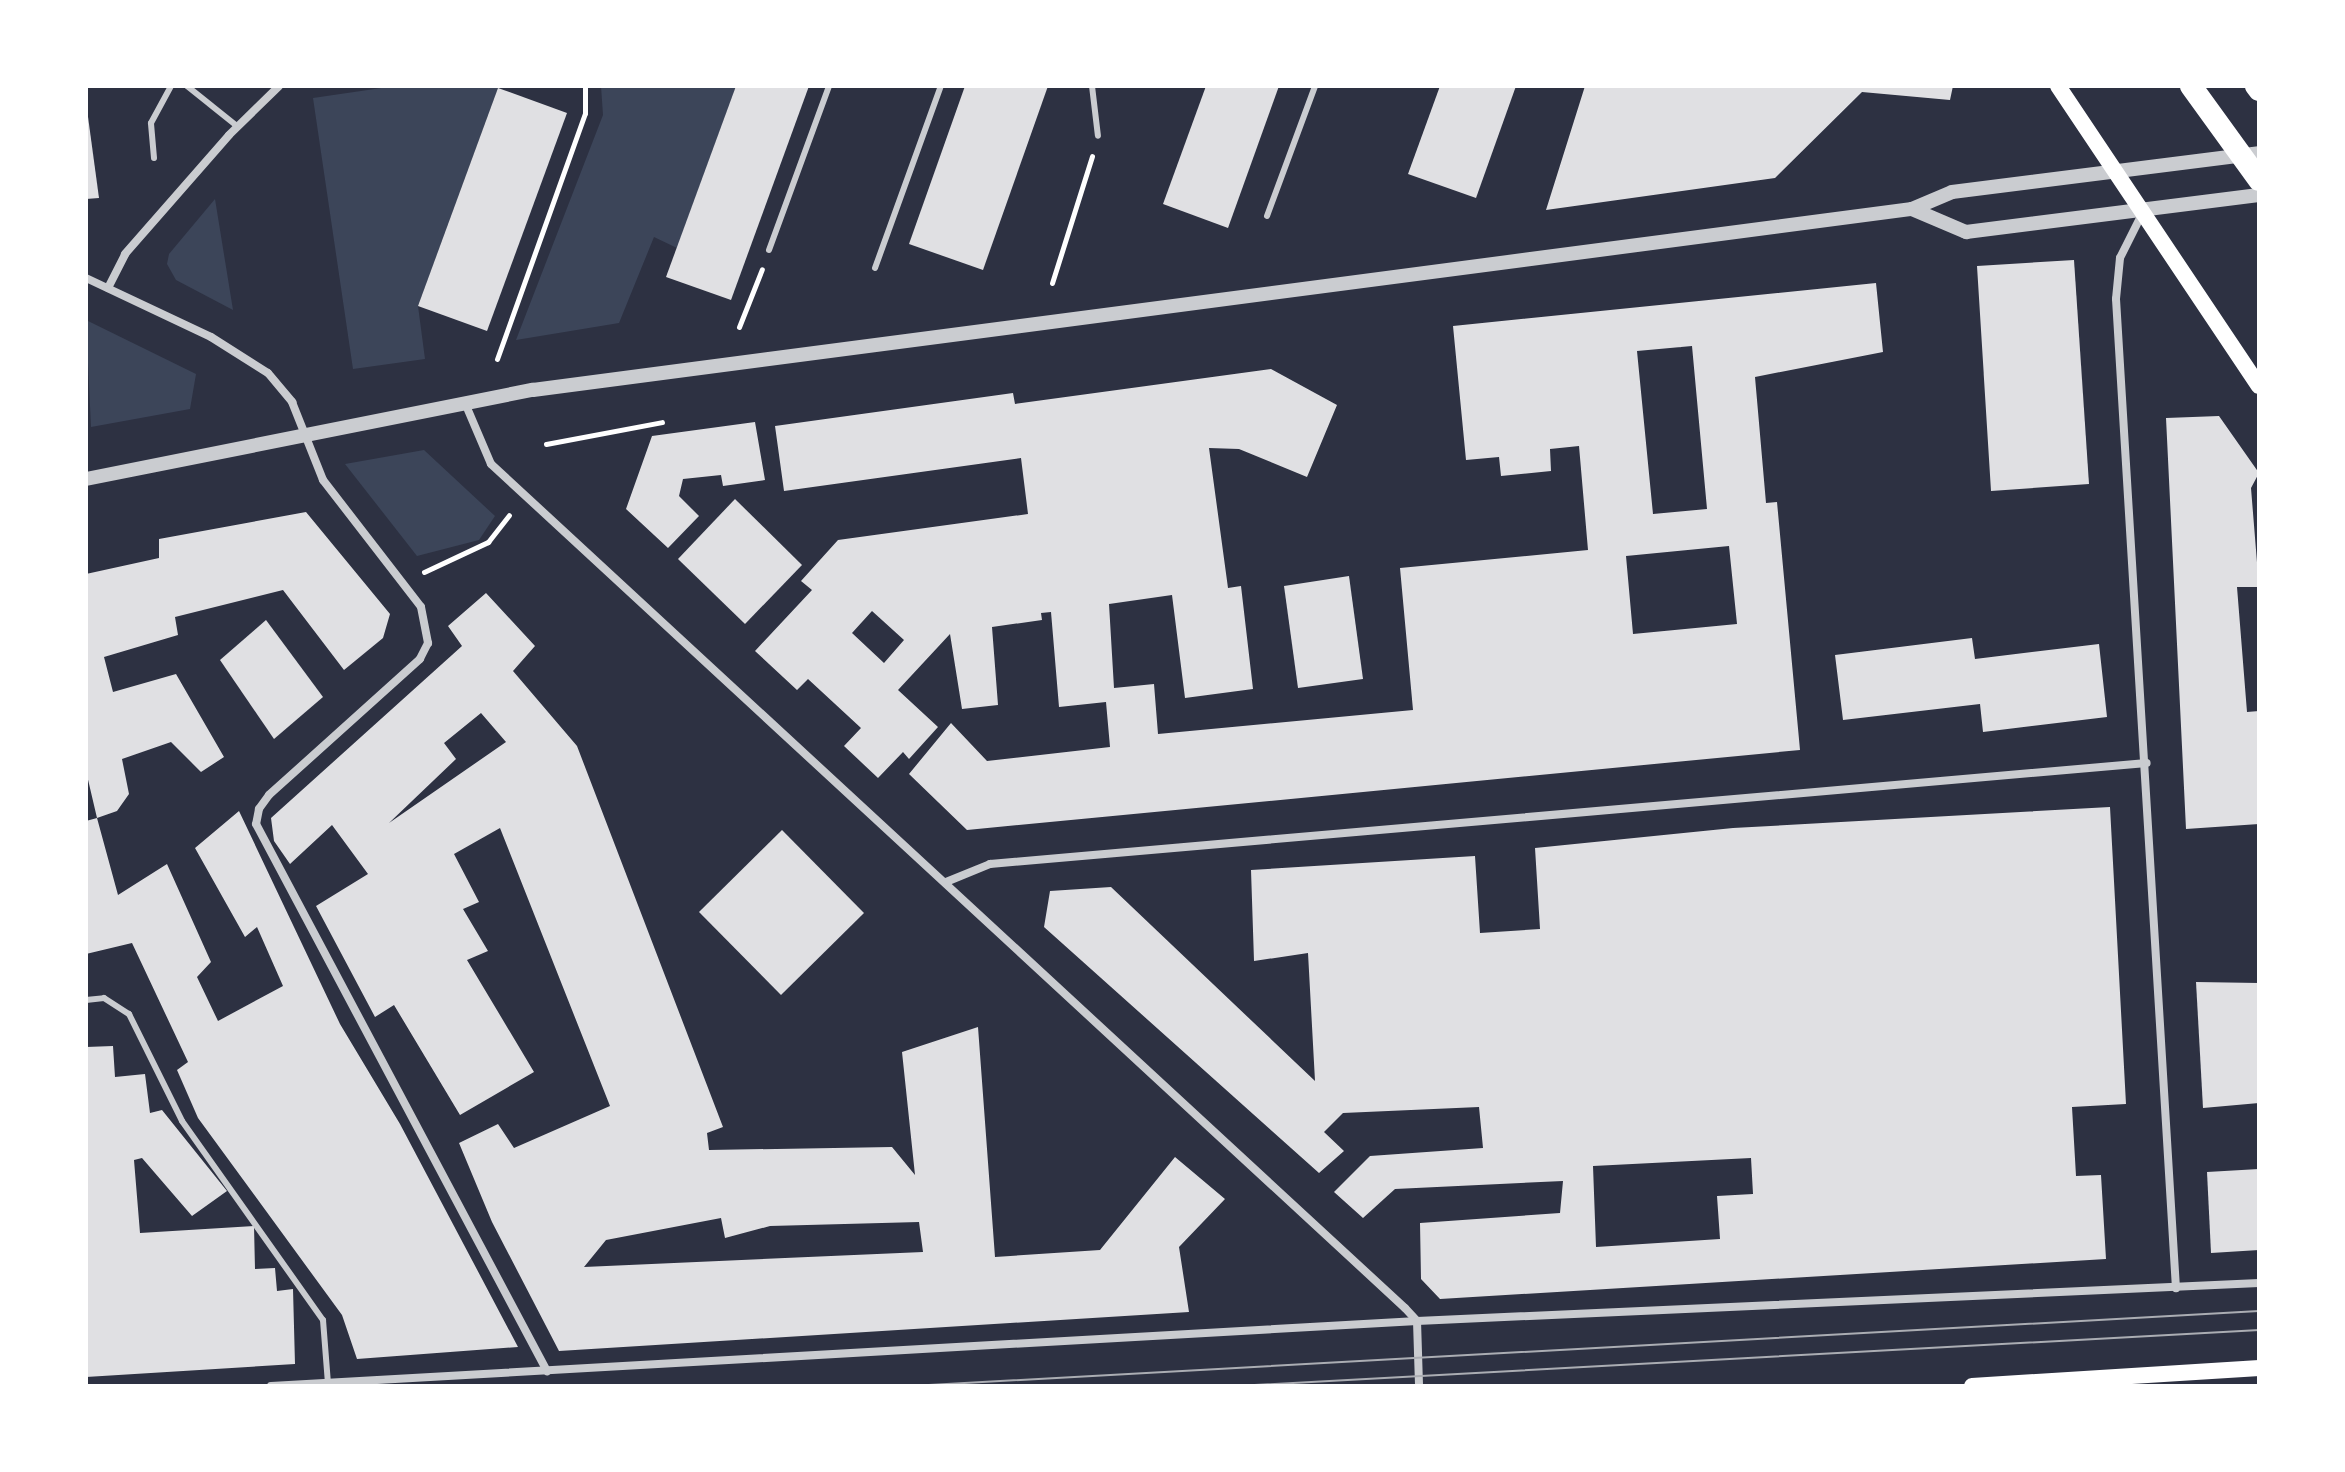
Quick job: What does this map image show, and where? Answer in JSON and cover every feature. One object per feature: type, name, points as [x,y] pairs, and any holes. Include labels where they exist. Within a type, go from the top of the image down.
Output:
[{"type":"highway","points":[[2191,86],[2259,180]]},
{"type":"main road","points":[[2058,86],[2144,209],[2259,386]]},
{"type":"main road","points":[[1972,1386],[2259,1368]]},
{"type":"street","points":[[108,288],[125,254],[237,126],[279,86]]},
{"type":"street","points":[[86,479],[464,402],[1912,209],[1952,192],[2259,153]]},
{"type":"street","points":[[1912,209],[1966,232],[2259,195]]},
{"type":"street","points":[[2144,209],[2120,258],[2116,299],[2147,763],[2176,1288]]},
{"type":"street","points":[[86,278],[211,337],[268,373],[292,402],[323,480],[421,607],[427,624],[428,643],[420,659],[269,795],[259,809],[256,824],[547,1371]]},
{"type":"street","points":[[464,402],[491,464],[1417,1321],[1419,1386]]},
{"type":"street","points":[[946,882],[990,864],[2147,763]]},
{"type":"street","points":[[271,1386],[1417,1321],[2259,1283]]},
{"type":"lane","points":[[154,158],[151,123],[171,86]]},
{"type":"lane","points":[[187,86],[237,126]]},
{"type":"lane","points":[[769,250],[829,86]]},
{"type":"lane","points":[[875,268],[941,86]]},
{"type":"lane","points":[[1092,86],[1098,136]]},
{"type":"lane","points":[[1267,216],[1315,86]]},
{"type":"lane","points":[[86,1000],[104,998],[129,1014],[182,1121],[323,1320],[328,1383]]},
{"type":"path","points":[[497,359],[585,113],[585,86]]},
{"type":"path","points":[[1052,283],[1098,136]]},
{"type":"path","points":[[739,327],[769,250]]},
{"type":"path","points":[[546,444],[662,422]]},
{"type":"path","points":[[403,584],[488,542],[525,495]]},
{"type":"shaded area","points":[[395,86],[498,88],[418,306],[425,359],[353,369],[313,98]]},
{"type":"shaded area","points":[[601,86],[736,86],[677,248],[654,237],[619,323],[516,340],[603,115]]},
{"type":"shaded area","points":[[215,199],[233,310],[176,280],[167,264],[169,254]]},
{"type":"shaded area","points":[[86,320],[196,374],[190,409],[91,427]]},
{"type":"shaded area","points":[[424,450],[495,516],[479,540],[417,556],[345,464]]},
{"type":"building","points":[[736,86],[809,86],[731,300],[666,277]]},
{"type":"building","points":[[965,86],[1048,86],[983,270],[909,244]]},
{"type":"building","points":[[1206,86],[1279,86],[1228,228],[1163,204]]},
{"type":"building","points":[[1440,86],[1516,86],[1476,198],[1408,174]]},
{"type":"building","points":[[1585,86],[1953,86],[1950,100],[1862,92],[1775,178],[1546,210]]},
{"type":"building","points":[[498,88],[567,113],[487,331],[418,306]]},
{"type":"building","points":[[86,102],[99,198],[86,199]]},
{"type":"building","points":[[2074,260],[2089,484],[1991,491],[1977,266]]},
{"type":"building","points":[[1876,283],[1883,352],[1755,377],[1766,503],[1777,502],[1800,750],[967,830],[909,774],[951,723],[987,761],[1110,747],[1106,702],[1059,707],[1051,612],[1041,613],[1042,620],[992,627],[998,705],[962,709],[950,634],[898,690],[938,727],[909,759],[903,752],[878,778],[844,746],[861,728],[808,679],[797,690],[755,651],[812,590],[801,581],[838,540],[1028,514],[1021,458],[784,491],[775,426],[1013,393],[1015,404],[1271,369],[1337,405],[1307,477],[1239,449],[1209,448],[1228,588],[1241,586],[1253,689],[1185,698],[1172,595],[1109,604],[1114,688],[1154,684],[1158,734],[1413,710],[1400,568],[1588,550],[1579,446],[1550,449],[1551,471],[1501,476],[1499,457],[1466,460],[1453,326]],"holes":[[[1692,346],[1707,509],[1653,514],[1637,351]],[[1729,546],[1737,624],[1633,634],[1626,556]],[[872,611],[904,640],[884,663],[852,633]]]},
{"type":"building","points":[[2219,416],[2259,473],[2251,488],[2259,587],[2237,587],[2247,712],[2259,711],[2259,824],[2186,829],[2166,418]]},
{"type":"building","points":[[755,422],[765,480],[723,486],[721,475],[683,479],[679,496],[699,516],[668,548],[626,509],[652,436]]},
{"type":"building","points":[[735,499],[802,565],[745,624],[678,559]]},
{"type":"building","points":[[306,512],[390,614],[383,638],[344,670],[283,590],[175,617],[178,635],[104,657],[113,692],[176,674],[224,757],[201,772],[171,742],[122,759],[129,794],[117,811],[97,818],[86,771],[86,574],[159,558],[159,539]]},
{"type":"building","points":[[1349,576],[1363,679],[1298,688],[1284,586]]},
{"type":"building","points":[[486,593],[535,646],[513,671],[577,746],[723,1127],[707,1133],[709,1150],[892,1147],[915,1175],[902,1052],[978,1027],[995,1257],[1100,1250],[1175,1157],[1225,1199],[1179,1247],[1189,1312],[559,1351],[492,1222],[459,1143],[498,1124],[514,1148],[610,1106],[500,828],[454,854],[479,902],[463,909],[488,951],[467,960],[534,1072],[460,1115],[394,1005],[375,1017],[316,906],[368,874],[332,825],[290,864],[274,841],[271,818],[462,646],[448,626]],"holes":[[[481,713],[506,742],[389,823],[456,759],[444,743]],[[721,1218],[725,1238],[770,1226],[919,1222],[923,1252],[584,1267],[606,1240]]]},
{"type":"building","points":[[266,620],[323,697],[274,739],[220,660]]},
{"type":"building","points":[[1972,638],[1975,659],[2099,644],[2107,717],[1983,732],[1980,704],[1843,720],[1835,655]]},
{"type":"building","points":[[2110,807],[2126,1104],[2072,1107],[2076,1176],[2101,1175],[2106,1259],[1440,1299],[1421,1279],[1420,1223],[1560,1213],[1563,1181],[1395,1189],[1363,1218],[1334,1192],[1370,1156],[1483,1148],[1479,1107],[1343,1113],[1324,1132],[1344,1151],[1319,1173],[1044,927],[1050,891],[1111,887],[1315,1081],[1308,953],[1254,961],[1251,870],[1475,856],[1480,933],[1540,929],[1535,848],[1733,828]],"holes":[[[1751,1158],[1753,1194],[1717,1196],[1720,1239],[1596,1247],[1593,1166]]]},
{"type":"building","points":[[239,811],[340,1024],[400,1124],[518,1347],[357,1359],[342,1315],[198,1118],[177,1070],[188,1062],[132,943],[86,954],[86,821],[97,818],[118,895],[167,864],[211,962],[197,977],[218,1021],[283,986],[257,927],[245,937],[195,848]]},
{"type":"building","points":[[782,830],[864,913],[781,995],[699,912]]},
{"type":"building","points":[[2196,982],[2259,983],[2259,1103],[2203,1108]]},
{"type":"building","points":[[113,1046],[115,1077],[145,1074],[150,1113],[162,1110],[227,1191],[192,1216],[142,1158],[134,1160],[140,1233],[254,1226],[255,1269],[275,1268],[277,1291],[293,1289],[295,1364],[86,1377],[86,1047]]},
{"type":"building","points":[[2259,1169],[2259,1250],[2211,1253],[2207,1172]]},
{"type":"tram line","points":[[911,1386],[2259,1311]]},
{"type":"tram line","points":[[1237,1386],[2259,1330]]}]
